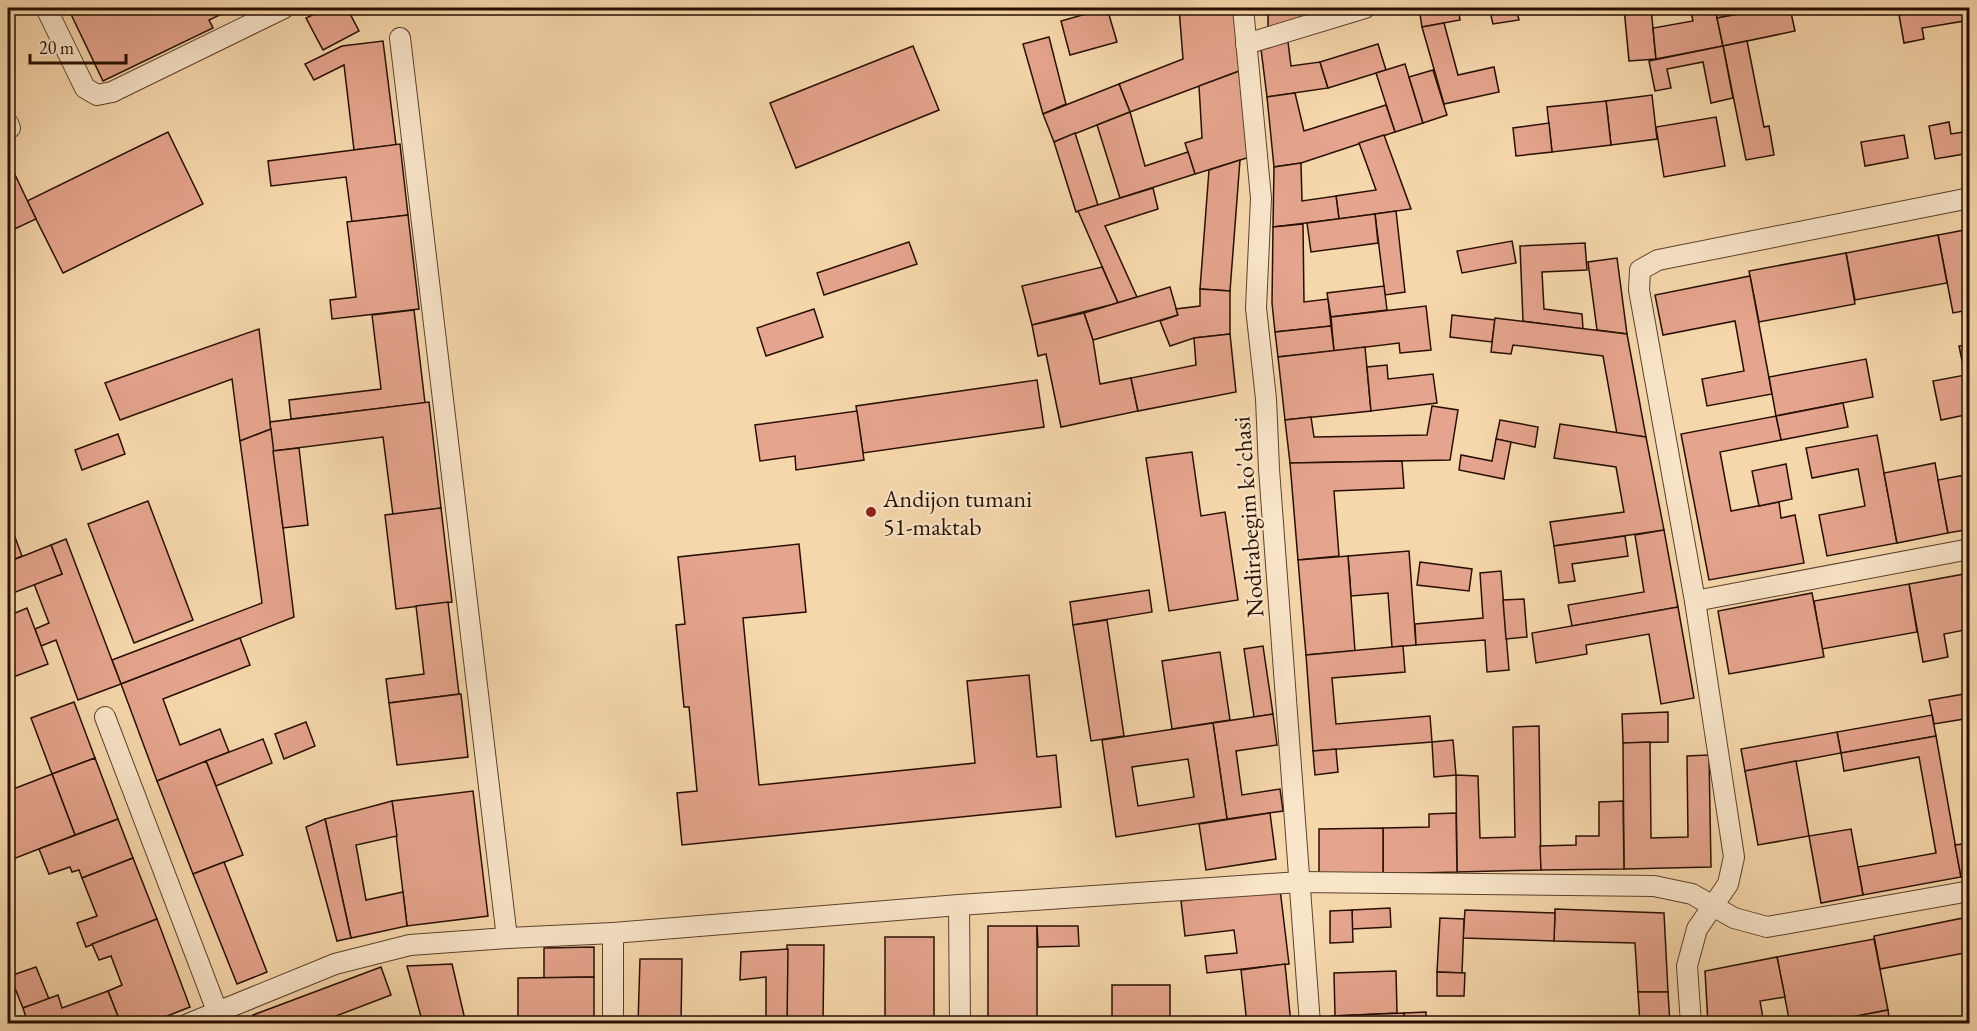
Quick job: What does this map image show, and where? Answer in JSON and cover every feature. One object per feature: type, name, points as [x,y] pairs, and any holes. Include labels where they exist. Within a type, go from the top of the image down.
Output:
[{"type":"lane","points":[[46,8],[85,88],[97,95],[112,92],[284,8]]},
{"type":"lane","name":"Nodirabegim ko'chasi","points":[[1243,8],[1261,198],[1256,308],[1266,399],[1269,469],[1310,1023]]},
{"type":"lane","points":[[1246,44],[1365,8]]},
{"type":"lane","points":[[400,38],[507,938]]},
{"type":"lane","points":[[1691,1023],[1687,966],[1697,929],[1728,885],[1734,857],[1695,601],[1639,290],[1640,270],[1658,260],[1970,198]]},
{"type":"lane","points":[[1695,601],[1970,549]]},
{"type":"lane","points":[[105,717],[220,1018]]},
{"type":"lane","points":[[188,1023],[220,1018],[335,964],[410,945],[613,933],[959,905],[1300,882],[1654,886],[1692,894],[1734,918],[1767,927],[1970,891]]},
{"type":"lane","points":[[959,905],[960,1023]]},
{"type":"lane","points":[[613,933],[613,1023]]},
{"type":"building","points":[[68,8],[234,8],[209,20],[213,28],[103,81]]},
{"type":"building","points":[[327,8],[347,8],[359,31],[323,50],[306,18]]},
{"type":"building","points":[[1107,8],[1117,42],[1070,55],[1061,21]]},
{"type":"building","points":[[1179,8],[1235,8],[1242,70],[1130,112],[1119,84],[1183,59]]},
{"type":"building","points":[[1268,8],[1310,8],[1312,15],[1268,28]]},
{"type":"building","points":[[1310,8],[1338,8],[1312,15]]},
{"type":"building","points":[[1419,8],[1458,8],[1460,20],[1422,27]]},
{"type":"building","points":[[1489,8],[1516,8],[1519,20],[1493,24]]},
{"type":"building","points":[[1624,8],[1651,8],[1656,59],[1629,61]]},
{"type":"building","points":[[1690,8],[1715,8],[1723,46],[1656,59],[1653,28],[1693,21]]},
{"type":"building","points":[[1715,8],[1741,8],[1742,13],[1717,18]]},
{"type":"building","points":[[1771,8],[1790,8],[1795,31],[1723,46],[1717,18]]},
{"type":"building","points":[[1970,8],[1970,20],[1922,28],[1924,39],[1904,43],[1898,9]]},
{"type":"building","points":[[1444,23],[1458,75],[1494,67],[1499,92],[1444,104],[1422,27]]},
{"type":"building","points":[[1049,37],[1066,104],[1043,114],[1023,44]]},
{"type":"building","points":[[383,41],[396,145],[354,150],[344,65],[314,80],[305,64],[342,46]]},
{"type":"building","points":[[1747,41],[1764,127],[1769,126],[1774,155],[1746,160],[1723,46]]},
{"type":"building","points":[[1288,42],[1291,66],[1320,62],[1328,88],[1267,97],[1261,49]]},
{"type":"building","points":[[1378,44],[1386,70],[1328,88],[1320,62]]},
{"type":"building","points":[[913,46],[939,110],[796,168],[770,103]]},
{"type":"building","points":[[1723,46],[1733,98],[1711,103],[1703,62],[1667,69],[1671,88],[1655,91],[1649,61]]},
{"type":"building","points":[[1405,64],[1423,123],[1395,132],[1376,73]]},
{"type":"building","points":[[1242,70],[1250,157],[1195,174],[1185,143],[1202,138],[1199,86]]},
{"type":"building","points":[[1433,70],[1447,115],[1423,123],[1409,77]]},
{"type":"building","points":[[1119,84],[1130,112],[1054,142],[1043,114]]},
{"type":"building","points":[[1295,93],[1304,131],[1386,105],[1395,132],[1301,163],[1274,167],[1267,97]]},
{"type":"building","points":[[1652,95],[1657,139],[1611,145],[1606,101]]},
{"type":"building","points":[[1606,101],[1611,145],[1552,152],[1547,107]]},
{"type":"building","points":[[1130,112],[1145,166],[1188,152],[1195,174],[1120,198],[1097,125]]},
{"type":"building","points":[[1716,117],[1725,166],[1664,177],[1656,127]]},
{"type":"building","points":[[1949,122],[1951,134],[1970,131],[1970,153],[1935,159],[1929,126]]},
{"type":"building","points":[[1549,123],[1552,152],[1516,156],[1513,128]]},
{"type":"building","points":[[168,132],[203,204],[63,273],[27,201]]},
{"type":"building","points":[[1075,133],[1098,205],[1076,212],[1054,142]]},
{"type":"building","points":[[1384,135],[1411,209],[1339,219],[1336,196],[1376,190],[1359,143]]},
{"type":"building","points":[[1904,135],[1908,158],[1865,166],[1861,142]]},
{"type":"building","points":[[400,144],[408,215],[352,222],[346,177],[271,186],[268,161]]},
{"type":"building","points":[[8,160],[36,219],[8,232]]},
{"type":"building","points":[[1240,160],[1230,291],[1200,289],[1209,170]]},
{"type":"building","points":[[1301,163],[1302,201],[1336,196],[1339,219],[1273,227],[1274,167]]},
{"type":"building","points":[[1153,188],[1158,209],[1105,226],[1137,297],[1118,303],[1078,211]]},
{"type":"building","points":[[1396,211],[1405,292],[1385,295],[1375,214]]},
{"type":"building","points":[[1375,214],[1378,243],[1311,252],[1307,223]]},
{"type":"building","points":[[408,215],[419,309],[332,319],[330,300],[356,297],[347,222]]},
{"type":"building","points":[[1303,224],[1304,302],[1328,299],[1331,326],[1275,332],[1272,303],[1273,227]]},
{"type":"building","points":[[1970,229],[1970,293],[1966,294],[1969,310],[1953,313],[1938,235]]},
{"type":"building","points":[[1938,235],[1947,283],[1855,300],[1846,253]]},
{"type":"building","points":[[1512,241],[1516,263],[1462,273],[1457,251]]},
{"type":"building","points":[[909,242],[917,264],[824,295],[817,273]]},
{"type":"building","points":[[1585,243],[1587,270],[1542,272],[1544,309],[1582,314],[1583,329],[1523,321],[1520,246]]},
{"type":"building","points":[[1846,253],[1855,304],[1759,322],[1749,271]]},
{"type":"building","points":[[1617,258],[1627,334],[1597,330],[1588,262]]},
{"type":"building","points":[[1102,267],[1118,303],[1032,325],[1022,286]]},
{"type":"building","points":[[1750,276],[1772,394],[1707,406],[1702,379],[1744,371],[1735,321],[1663,335],[1655,295]]},
{"type":"building","points":[[1384,286],[1387,310],[1331,317],[1327,293]]},
{"type":"building","points":[[1170,287],[1178,315],[1093,340],[1084,313]]},
{"type":"building","points":[[1200,289],[1230,291],[1230,334],[1194,338],[1170,346],[1160,321],[1178,315],[1176,309],[1200,306]]},
{"type":"building","points":[[1426,306],[1431,350],[1400,353],[1399,343],[1334,351],[1331,317]]},
{"type":"building","points":[[814,309],[823,337],[766,356],[757,328]]},
{"type":"building","points":[[414,310],[425,403],[291,419],[289,400],[381,389],[372,315]]},
{"type":"building","points":[[1084,313],[1093,340],[1100,384],[1131,378],[1138,411],[1061,427],[1046,354],[1038,356],[1032,325]]},
{"type":"building","points":[[1452,315],[1495,320],[1492,342],[1450,337]]},
{"type":"building","points":[[1495,318],[1627,334],[1646,437],[1617,434],[1603,356],[1513,345],[1511,354],[1491,352]]},
{"type":"building","points":[[1331,326],[1334,351],[1278,357],[1275,332]]},
{"type":"building","points":[[259,329],[271,429],[240,441],[232,379],[120,420],[105,383]]},
{"type":"building","points":[[1230,334],[1236,392],[1138,411],[1131,378],[1196,365],[1194,338]]},
{"type":"building","points":[[1970,344],[1970,374],[1965,375],[1959,346]]},
{"type":"building","points":[[1365,347],[1371,411],[1285,420],[1278,357]]},
{"type":"building","points":[[1866,359],[1873,397],[1776,416],[1769,377]]},
{"type":"building","points":[[1387,365],[1388,379],[1433,374],[1437,403],[1371,411],[1367,367]]},
{"type":"building","points":[[1970,374],[1970,401],[1965,375]]},
{"type":"building","points":[[1965,375],[1970,414],[1941,420],[1933,381]]},
{"type":"building","points":[[1037,380],[1044,427],[863,453],[856,406]]},
{"type":"building","points":[[429,402],[441,508],[393,515],[383,437],[273,451],[270,422]]},
{"type":"building","points":[[1843,403],[1848,427],[1781,440],[1776,416]]},
{"type":"building","points":[[1432,406],[1458,410],[1450,460],[1290,463],[1285,420],[1311,417],[1314,437],[1427,435]]},
{"type":"building","points":[[857,411],[864,460],[796,470],[795,456],[760,461],[755,425]]},
{"type":"building","points":[[1776,416],[1781,440],[1720,452],[1731,511],[1779,502],[1781,518],[1795,515],[1804,563],[1709,580],[1681,434]]},
{"type":"building","points":[[1500,420],[1538,427],[1535,447],[1496,439]]},
{"type":"building","points":[[1560,424],[1646,437],[1664,530],[1554,546],[1550,522],[1624,512],[1616,467],[1554,458]]},
{"type":"building","points":[[271,429],[294,617],[121,684],[112,660],[262,603],[240,441]]},
{"type":"building","points":[[118,434],[125,454],[82,470],[75,450]]},
{"type":"building","points":[[1877,435],[1897,543],[1827,556],[1819,515],[1865,506],[1858,469],[1812,478],[1806,448]]},
{"type":"building","points":[[1496,439],[1511,442],[1504,479],[1459,470],[1461,455],[1492,461]]},
{"type":"building","points":[[299,448],[308,525],[283,528],[273,451]]},
{"type":"building","points":[[1192,452],[1201,516],[1225,512],[1238,600],[1169,611],[1146,458]]},
{"type":"building","points":[[1402,461],[1404,488],[1334,491],[1339,556],[1298,560],[1290,463]]},
{"type":"building","points":[[1935,463],[1948,533],[1897,543],[1884,473]]},
{"type":"building","points":[[1786,464],[1792,499],[1759,506],[1752,471]]},
{"type":"building","points":[[1970,474],[1970,529],[1948,533],[1938,480]]},
{"type":"building","points":[[148,501],[193,620],[134,643],[88,524]]},
{"type":"building","points":[[441,508],[452,602],[396,609],[385,515]]},
{"type":"building","points":[[8,518],[22,556],[8,562]]},
{"type":"building","points":[[1664,530],[1678,607],[1572,626],[1568,605],[1644,592],[1635,535]]},
{"type":"building","points":[[1625,536],[1628,556],[1572,564],[1575,581],[1559,583],[1554,546]]},
{"type":"building","points":[[66,539],[121,684],[78,700],[56,640],[41,646],[35,629],[49,623],[34,584],[62,574],[51,545]]},
{"type":"building","points":[[799,544],[806,612],[743,618],[759,785],[975,763],[967,681],[1029,675],[1037,757],[1056,755],[1061,807],[682,845],[677,793],[697,791],[689,707],[684,707],[676,625],[685,624],[678,557]]},
{"type":"building","points":[[51,545],[62,574],[8,595],[8,562]]},
{"type":"building","points":[[1409,551],[1416,645],[1392,647],[1388,593],[1351,596],[1348,556]]},
{"type":"building","points":[[1348,556],[1355,651],[1306,655],[1298,560]]},
{"type":"building","points":[[1420,562],[1472,569],[1469,591],[1417,585]]},
{"type":"building","points":[[1501,571],[1509,670],[1487,672],[1485,640],[1416,645],[1415,624],[1483,618],[1480,573]]},
{"type":"building","points":[[1970,573],[1970,629],[1944,634],[1948,657],[1923,662],[1909,584]]},
{"type":"building","points":[[1909,584],[1917,632],[1822,649],[1814,601]]},
{"type":"building","points":[[1149,590],[1152,612],[1073,625],[1070,602]]},
{"type":"building","points":[[1812,593],[1824,657],[1729,674],[1718,611]]},
{"type":"building","points":[[1524,599],[1527,637],[1506,639],[1503,600]]},
{"type":"building","points":[[448,602],[459,694],[389,703],[386,679],[424,674],[416,606]]},
{"type":"building","points":[[1678,607],[1694,698],[1661,704],[1649,634],[1586,645],[1587,654],[1536,663],[1532,633]]},
{"type":"building","points":[[27,608],[48,664],[8,679],[8,616]]},
{"type":"building","points":[[1107,620],[1124,736],[1091,741],[1073,625]]},
{"type":"building","points":[[240,638],[250,665],[163,699],[180,745],[220,729],[229,752],[157,781],[121,684]]},
{"type":"building","points":[[1263,646],[1273,714],[1254,717],[1244,649]]},
{"type":"building","points":[[1403,646],[1405,672],[1332,678],[1336,724],[1430,716],[1432,742],[1313,751],[1306,655]]},
{"type":"building","points":[[1220,652],[1230,720],[1172,729],[1162,661]]},
{"type":"building","points":[[1970,693],[1970,718],[1934,724],[1929,700]]},
{"type":"building","points":[[461,694],[468,757],[397,765],[389,703]]},
{"type":"building","points":[[74,702],[95,758],[52,774],[31,718]]},
{"type":"building","points":[[1668,712],[1668,742],[1623,743],[1622,714]]},
{"type":"building","points":[[1273,714],[1277,745],[1236,751],[1242,795],[1280,789],[1283,811],[1227,819],[1213,723]]},
{"type":"building","points":[[1932,715],[1936,736],[1841,753],[1837,732]]},
{"type":"building","points":[[306,722],[315,746],[284,759],[275,734]]},
{"type":"building","points":[[1213,723],[1227,819],[1116,837],[1102,740]],"holes":[[[1188,759],[1194,797],[1138,806],[1132,767]]]},
{"type":"building","points":[[1539,726],[1541,870],[1457,872],[1456,775],[1478,776],[1480,838],[1515,837],[1513,727]]},
{"type":"building","points":[[1837,732],[1841,753],[1745,771],[1741,749]]},
{"type":"building","points":[[1936,736],[1961,877],[1863,895],[1858,867],[1936,853],[1919,757],[1844,771],[1841,753]]},
{"type":"building","points":[[263,739],[272,763],[216,786],[206,761]]},
{"type":"building","points":[[1453,740],[1456,775],[1434,777],[1432,742]]},
{"type":"building","points":[[1650,742],[1651,838],[1688,837],[1687,756],[1709,755],[1711,867],[1624,869],[1623,743]]},
{"type":"building","points":[[1336,749],[1338,772],[1315,775],[1313,751]]},
{"type":"building","points":[[95,758],[118,819],[75,835],[52,774]]},
{"type":"building","points":[[206,761],[243,855],[193,874],[157,781]]},
{"type":"building","points":[[1796,761],[1809,836],[1758,845],[1745,771]]},
{"type":"building","points":[[52,774],[75,835],[8,861],[8,791]]},
{"type":"building","points":[[473,791],[488,916],[407,926],[392,801]]},
{"type":"building","points":[[392,801],[397,836],[356,845],[366,900],[403,892],[407,926],[351,938],[325,819]]},
{"type":"building","points":[[1623,801],[1624,869],[1541,870],[1540,846],[1576,845],[1576,836],[1599,836],[1599,802]]},
{"type":"building","points":[[1270,813],[1276,859],[1206,870],[1199,824]]},
{"type":"building","points":[[1456,813],[1457,872],[1383,874],[1383,828],[1429,827],[1429,814]]},
{"type":"building","points":[[118,819],[133,858],[82,878],[79,870],[72,872],[70,867],[49,874],[39,849]]},
{"type":"building","points":[[325,819],[351,938],[337,941],[306,827]]},
{"type":"building","points":[[1383,828],[1383,874],[1319,874],[1319,829]]},
{"type":"building","points":[[1851,829],[1863,895],[1821,903],[1809,836]]},
{"type":"building","points":[[1970,843],[1970,876],[1961,877],[1955,845]]},
{"type":"building","points":[[133,858],[157,919],[86,947],[77,923],[97,916],[82,878]]},
{"type":"building","points":[[224,862],[267,972],[237,984],[193,874]]},
{"type":"building","points":[[1280,889],[1289,964],[1207,973],[1205,956],[1237,953],[1234,930],[1185,936],[1181,901]]},
{"type":"building","points":[[1390,908],[1391,927],[1352,929],[1352,910]]},
{"type":"building","points":[[1555,909],[1664,913],[1668,992],[1638,992],[1635,943],[1554,941]]},
{"type":"building","points":[[1352,910],[1353,942],[1330,943],[1330,911]]},
{"type":"building","points":[[1465,910],[1555,913],[1554,941],[1463,938]]},
{"type":"building","points":[[1968,917],[1970,952],[1880,969],[1874,936]]},
{"type":"building","points":[[1440,918],[1464,919],[1462,973],[1437,972]]},
{"type":"building","points":[[157,919],[190,1007],[147,1024],[121,1024],[108,991],[122,985],[111,956],[99,960],[92,944]]},
{"type":"building","points":[[988,926],[1037,926],[1037,1024],[988,1024]]},
{"type":"building","points":[[1037,926],[1078,926],[1079,946],[1038,947]]},
{"type":"building","points":[[885,937],[934,937],[934,1024],[885,1024]]},
{"type":"building","points":[[1874,939],[1888,1010],[1816,1024],[1790,1024],[1777,957]]},
{"type":"building","points":[[787,945],[824,945],[823,1024],[787,1024]]},
{"type":"building","points":[[594,947],[594,977],[544,978],[544,948]]},
{"type":"building","points":[[788,949],[787,1024],[745,1024],[745,1021],[766,1021],[766,977],[740,980],[741,952]]},
{"type":"building","points":[[1777,957],[1785,997],[1760,1001],[1763,1018],[1736,1024],[1708,1024],[1705,971]]},
{"type":"building","points":[[640,959],[682,959],[681,1024],[638,1024]]},
{"type":"building","points":[[452,964],[466,1024],[423,1024],[407,966]]},
{"type":"building","points":[[1285,964],[1291,1024],[1247,1024],[1241,970]]},
{"type":"building","points":[[36,967],[49,999],[23,1008],[10,976]]},
{"type":"building","points":[[381,967],[391,995],[315,1024],[256,1024],[253,1015]]},
{"type":"building","points":[[1396,971],[1397,1013],[1335,1016],[1334,973]]},
{"type":"building","points":[[1437,972],[1465,973],[1464,996],[1437,996]]},
{"type":"building","points":[[594,977],[594,1024],[518,1024],[518,978]]},
{"type":"building","points":[[1112,985],[1170,985],[1170,1024],[1112,1024]]},
{"type":"building","points":[[108,991],[121,1024],[28,1024],[23,1008],[58,995],[62,1008]]},
{"type":"building","points":[[1638,992],[1668,992],[1670,1024],[1640,1024]]},
{"type":"building","points":[[1888,1010],[1890,1024],[1847,1024],[1846,1018]]},
{"type":"building","points":[[1426,1012],[1426,1024],[1404,1024],[1404,1013]]},
{"type":"building","points":[[1404,1013],[1404,1024],[1332,1024],[1332,1016]]},
{"type":"place","name":"Andijon tumani 51-maktab","points":[[871,512]]}]
